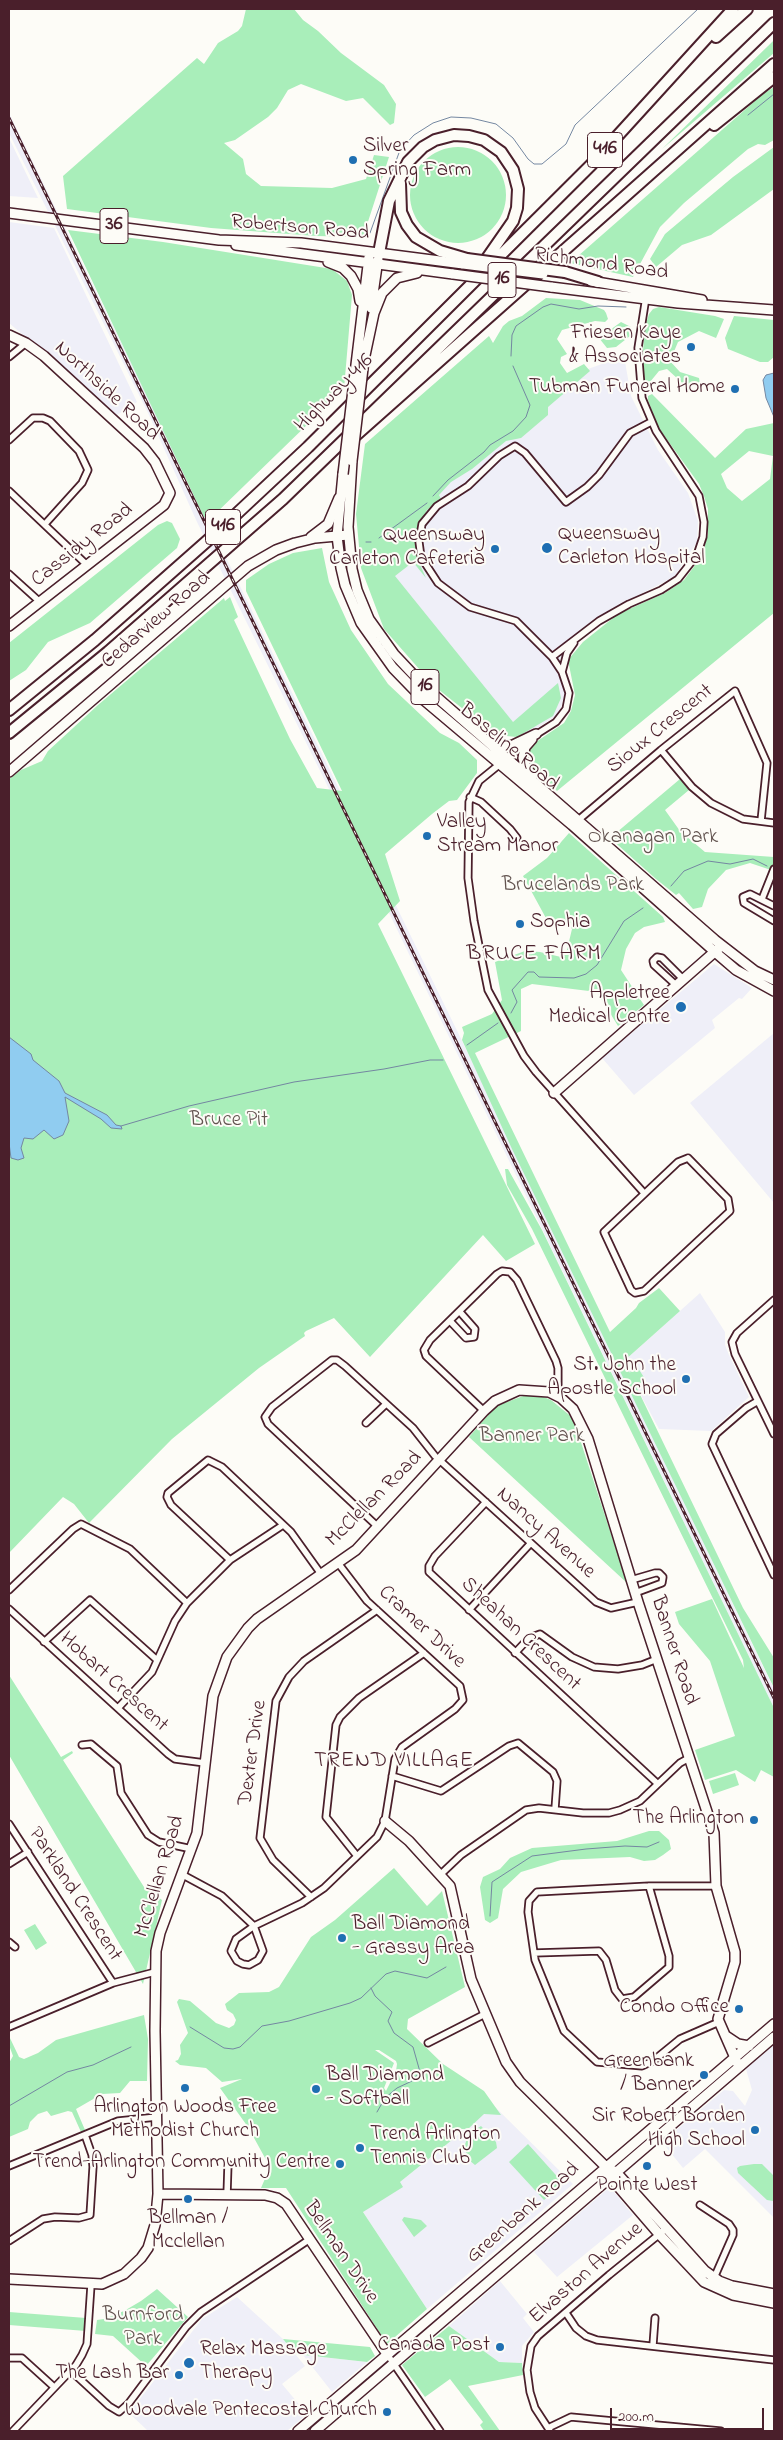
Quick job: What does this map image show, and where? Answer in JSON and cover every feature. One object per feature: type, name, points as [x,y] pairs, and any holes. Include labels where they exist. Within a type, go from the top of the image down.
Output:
[{"type":"highway","points":[[668,83],[733,9]]},
{"type":"highway","points":[[668,83],[747,9]]},
{"type":"highway","points":[[283,499],[774,23]]},
{"type":"highway","points":[[283,499],[325,465],[774,64]]},
{"type":"highway","points":[[622,200],[774,77]]},
{"type":"highway","name":"Highway 416","points":[[9,710],[95,640],[223,527],[308,447],[591,165],[668,83]]},
{"type":"highway","points":[[374,252],[387,209],[403,170],[412,158],[429,143],[441,138],[462,135],[491,144],[506,158],[513,170],[518,196],[513,221],[460,296]]},
{"type":"highway","points":[[403,170],[399,187],[399,200],[404,219],[411,231],[427,246],[465,261],[562,274],[598,282]]},
{"type":"highway","name":"416","points":[[9,733],[116,646],[283,499]]},
{"type":"main road","name":"Robertson Road","points":[[9,213],[219,240],[296,254],[373,264]]},
{"type":"main road","name":"Robertson Road","points":[[219,240],[301,243],[374,252]]},
{"type":"main road","name":"16","points":[[374,252],[465,261]]},
{"type":"main road","name":"Baseline Road","points":[[374,252],[352,461],[348,535],[350,558],[365,611],[379,635],[416,678],[545,791],[575,822],[715,952],[736,970],[774,991]]},
{"type":"main road","points":[[296,254],[338,265],[348,272],[358,289],[361,322]]},
{"type":"main road","name":"Baseline Road","points":[[373,264],[361,322],[340,493],[338,536],[340,568],[356,613],[392,668],[414,690],[499,764],[575,822],[722,945],[755,971],[774,980]]},
{"type":"main road","name":"Richmond Road","points":[[373,264],[551,287],[647,295],[774,310]]},
{"type":"main road","points":[[364,360],[377,303],[388,285],[407,274],[448,273]]},
{"type":"main road","name":"Richmond Road","points":[[598,282],[647,295]]},
{"type":"main road","name":"Northside Road","points":[[9,335],[26,342],[50,362],[144,448],[155,462],[168,487]]},
{"type":"main road","name":"Cassidy Road","points":[[9,626],[164,505],[170,493],[168,487]]},
{"type":"main road","points":[[304,540],[328,524],[340,493]]},
{"type":"main road","name":"Cedarview Road","points":[[9,772],[238,575],[265,556],[304,540],[348,535]]},
{"type":"main road","points":[[470,726],[502,746],[515,745],[536,734]]},
{"type":"main road","points":[[536,734],[525,747],[523,758],[528,770],[545,791]]},
{"type":"main road","points":[[554,1093],[722,945]]},
{"type":"main road","name":"Banner Road","points":[[440,1460],[495,1401],[519,1390],[534,1389],[554,1394],[573,1409],[585,1431],[636,1598],[658,1659],[714,1833],[716,1886],[735,1952],[735,1962],[718,2016],[719,2022]]},
{"type":"main road","name":"McClellan Road","points":[[9,2279],[102,2284],[118,2277],[141,2258],[148,2248],[155,2225],[158,2194],[156,1972],[159,1938],[197,1832],[214,1696],[227,1657],[257,1619],[356,1550],[440,1460]]},
{"type":"main road","points":[[385,1821],[410,1841],[450,1886],[470,1978],[506,2062],[520,2082],[667,2228],[700,2266],[714,2278],[732,2286],[774,2294]]},
{"type":"main road","points":[[719,2022],[739,2067]]},
{"type":"main road","name":"Greenbank Road","points":[[298,2431],[774,2024]]},
{"type":"main road","points":[[724,2035],[738,2044],[749,2046]]},
{"type":"main road","name":"Greenbank Road","points":[[315,2431],[774,2037]]},
{"type":"main road","points":[[613,2174],[659,2234],[694,2273],[709,2285],[733,2295],[774,2303]]},
{"type":"main road","name":"Bellman Drive","points":[[158,2194],[265,2195],[277,2198],[286,2204],[387,2354]]},
{"type":"main road","points":[[540,2223],[548,2230]]},
{"type":"street","points":[[552,657],[604,618],[678,579],[692,563],[701,545],[704,522],[699,496],[651,422],[642,398],[638,361],[647,295]]},
{"type":"street","points":[[9,357],[26,342]]},
{"type":"street","points":[[9,440],[33,418],[43,418],[50,421],[80,450],[88,470],[82,483],[45,524]]},
{"type":"street","points":[[644,1193],[554,1093],[524,1056],[488,990],[474,921],[468,878],[467,822],[470,797],[479,781],[536,734],[556,722],[566,709],[569,693],[562,672],[552,657],[516,621],[470,607],[438,583],[421,557],[419,542],[422,524],[437,506],[468,486],[499,456],[515,446],[525,453],[566,502],[587,487],[599,475],[630,433],[651,422]]},
{"type":"street","points":[[9,491],[87,566]]},
{"type":"street","points":[[9,574],[40,602]]},
{"type":"street","points":[[562,672],[567,653],[579,637]]},
{"type":"street","name":"Sioux Crescent","points":[[575,822],[735,691],[768,763],[761,821]]},
{"type":"street","points":[[661,750],[692,787],[711,803],[743,819],[774,823]]},
{"type":"street","points":[[470,797],[481,802],[510,829],[516,838]]},
{"type":"street","points":[[762,899],[774,869]]},
{"type":"street","points":[[774,906],[750,894],[746,894],[743,900],[744,903],[774,921]]},
{"type":"street","points":[[657,957],[662,958],[680,982],[654,965],[653,961],[657,957]]},
{"type":"street","points":[[688,1158],[728,1200],[731,1207],[728,1215],[639,1294],[631,1290],[604,1232],[644,1193],[678,1162],[688,1158]]},
{"type":"street","points":[[484,1411],[426,1356],[424,1350],[426,1344],[497,1274],[504,1271],[511,1273],[517,1280],[556,1361],[558,1386],[554,1394]]},
{"type":"street","points":[[774,1300],[737,1333],[732,1342],[735,1354],[774,1434]]},
{"type":"street","points":[[450,1321],[466,1338],[474,1337],[476,1329],[460,1312]]},
{"type":"street","name":"Nancy Avenue","points":[[377,1526],[268,1424],[265,1417],[272,1407],[332,1360],[338,1360],[413,1428],[440,1460],[530,1544],[596,1602],[612,1608],[636,1598],[662,1583],[663,1578],[659,1573],[655,1573],[631,1580]]},
{"type":"street","points":[[758,1401],[746,1408],[716,1434],[712,1444],[774,1575]]},
{"type":"street","points":[[366,1423],[386,1404]]},
{"type":"street","points":[[230,1560],[171,1505],[167,1498],[168,1493],[208,1460],[222,1467],[291,1532],[321,1574]]},
{"type":"street","name":"Sheahan Crescent","points":[[486,1502],[434,1556],[429,1566],[429,1572],[658,1784]]},
{"type":"street","points":[[9,1590],[73,1529],[81,1524],[130,1550],[187,1603]]},
{"type":"street","points":[[118,1708],[152,1672],[187,1603],[230,1560],[283,1525]]},
{"type":"street","points":[[469,1610],[530,1544]]},
{"type":"street","name":"Cramer Drive","points":[[254,1926],[311,1897],[324,1888],[377,1837],[385,1821],[395,1759],[402,1747],[455,1709],[463,1700],[460,1686],[377,1610],[353,1584],[338,1563]]},
{"type":"street","points":[[44,1642],[90,1600],[157,1660]]},
{"type":"street","name":"Hobart Crescent","points":[[9,1609],[168,1754],[175,1758],[205,1763]]},
{"type":"street","name":"Dexter Drive","points":[[311,1897],[273,1860],[260,1838],[276,1701],[279,1691],[304,1661],[377,1610]]},
{"type":"street","points":[[515,1653],[529,1638],[540,1634],[572,1658],[594,1667],[618,1669],[642,1665],[658,1659]]},
{"type":"street","points":[[357,1856],[326,1817],[336,1725],[340,1717],[359,1698],[424,1653]]},
{"type":"street","points":[[392,1776],[441,1791],[509,1746],[518,1743],[553,1772],[557,1781],[555,1810]]},
{"type":"street","points":[[82,1745],[91,1744],[117,1766],[121,1793],[153,1839],[192,1849]]},
{"type":"street","points":[[441,1874],[461,1855],[526,1810],[539,1808],[583,1813],[609,1813],[620,1810],[640,1801],[680,1763],[689,1758]]},
{"type":"street","name":"Parkland Crescent","points":[[9,1824],[113,1983]]},
{"type":"street","points":[[9,1864],[28,1852]]},
{"type":"street","points":[[183,1875],[222,1896],[254,1926],[263,1951],[258,1960],[249,1965],[233,1957],[231,1951],[233,1944],[241,1934],[254,1926]]},
{"type":"street","points":[[534,1953],[599,1951],[606,1960],[615,1990],[622,1999],[634,1997],[669,1966],[669,1956],[649,1886]]},
{"type":"street","points":[[716,1886],[649,1886],[537,1892],[529,1901],[528,1912],[534,1953],[564,2031],[597,2062],[642,2066],[653,2062],[680,2039],[719,2022]]},
{"type":"street","points":[[9,1942],[15,1947]]},
{"type":"street","points":[[9,2027],[130,1976],[156,1972]]},
{"type":"street","points":[[428,2043],[485,2014]]},
{"type":"street","points":[[9,2166],[118,2121],[157,2117]]},
{"type":"street","points":[[9,2241],[43,2219],[55,2217],[79,2218],[90,2215],[93,2167],[92,2155],[85,2136]]},
{"type":"street","points":[[227,2195],[228,2164]]},
{"type":"street","points":[[700,2205],[729,2224],[733,2230],[733,2235],[714,2278]]},
{"type":"street","name":"Elvaston Avenue","points":[[549,2430],[532,2400],[527,2375],[528,2356],[534,2341],[667,2228]]},
{"type":"street","points":[[70,2370],[109,2406],[119,2412],[186,2327],[201,2312],[310,2240]]},
{"type":"street","points":[[13,2431],[82,2355],[87,2344],[91,2284]]},
{"type":"street","points":[[566,2313],[576,2328],[586,2336],[597,2340],[774,2360]]},
{"type":"street","points":[[653,2345],[655,2318]]},
{"type":"street","points":[[387,2354],[440,2431]]},
{"type":"street","points":[[9,2358],[22,2358],[54,2387]]},
{"type":"street","points":[[549,2430],[571,2417],[721,2431]]},
{"type":"shaded area","points":[[9,113],[467,1051],[774,1689],[774,1708],[331,793],[197,522],[148,413],[9,133]]},
{"type":"shaded area","points":[[9,138],[38,198],[9,196]]},
{"type":"shaded area","points":[[9,222],[54,228],[137,402],[117,415],[9,323]]},
{"type":"shaded area","name":"Queensway Carleton Hospital","points":[[624,356],[631,396],[658,450],[688,493],[698,521],[697,542],[674,577],[621,604],[577,633],[560,659],[559,675],[565,693],[559,714],[523,737],[508,730],[385,581],[406,535],[450,476],[577,373]]},
{"type":"shaded area","points":[[714,964],[752,988],[742,999],[739,998],[712,1020],[715,1028],[634,1095],[602,1058]]},
{"type":"shaded area","points":[[774,1033],[774,1203],[690,1103]]},
{"type":"shaded area","name":"St. John the Apostle School","points":[[700,1293],[725,1332],[725,1345],[749,1397],[711,1431],[659,1429],[623,1362]]},
{"type":"shaded area","name":"Sir Robert Borden High School","points":[[774,2045],[774,2218],[705,2149],[683,2168],[662,2142],[724,2090],[733,2091],[745,2106],[752,2090],[746,2069]]},
{"type":"shaded area","points":[[492,2104],[573,2184],[427,2309],[363,2212],[452,2140]]},
{"type":"shaded area","points":[[610,2187],[633,2215],[557,2277],[534,2252]]},
{"type":"shaded area","points":[[500,2281],[527,2314],[523,2318],[534,2332],[522,2346],[522,2363],[499,2362],[449,2326]]},
{"type":"shaded area","points":[[237,2297],[283,2339],[305,2366],[282,2384],[307,2414],[287,2431],[148,2431],[129,2413],[202,2319]]},
{"type":"shaded area","points":[[303,2355],[367,2362],[332,2392]]},
{"type":"green space","points":[[246,9],[294,9],[303,20],[318,31],[341,53],[384,85],[396,104],[394,123],[390,125],[363,98],[346,101],[301,84],[288,90],[277,108],[268,117],[235,140],[224,143],[243,159],[246,174],[261,186],[332,188],[366,179],[374,155],[389,157],[363,237],[316,236],[211,228],[67,209],[63,176],[197,58],[204,64],[218,43],[238,31],[242,26]]},
{"type":"green space","points":[[774,40],[774,53],[662,149],[768,46]]},
{"type":"green space","points":[[774,87],[774,140],[765,145],[758,144],[748,149],[684,203],[660,227],[633,277],[570,263],[763,94]]},
{"type":"green space","points":[[458,147],[476,151],[492,161],[502,177],[506,195],[502,213],[492,229],[476,239],[458,243],[440,239],[424,229],[414,213],[410,195],[414,177],[424,161],[440,151]]},
{"type":"green space","points":[[774,147],[774,189],[711,235],[682,245],[656,267],[650,259],[665,234],[733,177]]},
{"type":"green space","points":[[68,230],[163,242],[332,269],[347,281],[352,295],[344,389],[213,516],[204,517]]},
{"type":"green space","points":[[546,298],[580,300],[604,310],[606,313],[608,319],[605,322],[595,321],[562,330],[557,339],[567,354],[561,357],[560,363],[567,373],[584,364],[590,371],[548,407],[548,415],[521,438],[506,441],[472,469],[451,482],[439,495],[441,499],[427,510],[415,536],[417,558],[426,578],[413,562],[395,576],[513,722],[558,683],[561,698],[553,716],[517,737],[496,735],[434,686],[384,629],[361,568],[356,514],[365,444],[489,336],[493,343],[503,326],[509,321],[522,316]]},
{"type":"green space","points":[[659,307],[724,319],[716,338],[699,331],[678,342],[670,361],[680,372],[699,378],[700,384],[692,385],[691,391],[667,369],[659,371],[650,382],[650,386],[645,384],[642,362],[645,327],[649,314],[653,309]]},
{"type":"green space","points":[[734,316],[774,320],[774,357],[768,362],[760,362],[728,349],[725,338]]},
{"type":"green space","points":[[621,322],[631,327],[630,336],[616,347],[607,348],[599,338]]},
{"type":"green space","points":[[652,394],[715,458],[746,429],[774,423],[774,613],[557,791],[534,769],[528,755],[530,748],[564,723],[571,711],[575,695],[568,660],[583,642],[618,614],[665,593],[684,580],[702,556],[708,534],[708,509],[699,484],[658,427],[648,396]],"holes":[[[749,451],[773,456],[770,479],[742,501],[727,488],[721,474]]]},
{"type":"green space","points":[[167,521],[172,523],[180,539],[177,548],[90,623],[48,642],[26,670],[9,681],[9,643],[158,525]]},
{"type":"green space","name":"Bruce Pit","points":[[322,548],[329,582],[351,630],[388,684],[440,733],[459,743],[477,760],[477,773],[457,800],[449,801],[385,854],[400,901],[378,924],[535,1244],[506,1261],[483,1235],[370,1357],[334,1318],[306,1331],[304,1333],[305,1336],[259,1368],[172,1439],[89,1523],[74,1504],[63,1497],[9,1553],[9,779],[21,770],[42,761],[48,751],[98,705],[224,598],[225,601],[230,597],[238,617],[234,620],[290,739],[317,788],[342,791],[246,591],[246,580],[269,564],[293,553]]},
{"type":"green space","name":"Okanagan Park","points":[[680,779],[689,790],[665,810],[680,831],[705,852],[774,857],[774,871],[750,863],[726,870],[708,889],[702,907],[693,909],[679,893],[676,895],[610,838]]},
{"type":"green space","name":"Brucelands Park","points":[[569,833],[663,917],[665,922],[644,927],[635,933],[626,949],[621,970],[644,1005],[618,1026],[597,992],[532,984],[521,989],[521,1031],[475,1053],[610,1332],[639,1303],[659,1288],[680,1311],[624,1361],[630,1373],[631,1370],[638,1368],[645,1379],[642,1383],[634,1382],[743,1608],[774,1658],[774,1688],[512,1149],[462,1040],[464,1033],[462,1027],[492,1014],[502,1000],[495,962],[525,951],[561,957],[566,954],[572,929],[569,925],[547,920],[523,876],[547,858]]},
{"type":"green space","points":[[505,1169],[508,1169],[542,1230],[774,1708],[774,1777],[761,1770],[755,1782],[736,1770],[705,1780],[695,1750],[735,1736],[710,1661],[679,1624],[675,1612],[712,1599],[744,1668],[743,1660],[532,1229],[507,1185]]},
{"type":"green space","name":"Banner Park","points":[[526,1395],[539,1395],[551,1400],[573,1418],[627,1583],[469,1437],[496,1406]]},
{"type":"green space","points":[[9,1675],[61,1757],[72,1751],[73,1753],[63,1760],[144,1887],[162,1900],[143,1984],[9,1755]]},
{"type":"green space","points":[[735,1773],[739,1785],[713,1794],[709,1781]]},
{"type":"green space","points":[[649,1831],[659,1831],[669,1840],[671,1849],[655,1860],[644,1861],[630,1857],[561,1860],[521,1872],[503,1889],[498,1918],[490,1923],[485,1920],[480,1887],[483,1877],[500,1869],[510,1858],[532,1848],[617,1841]]},
{"type":"green space","points":[[394,1868],[427,1906],[442,1891],[465,1987],[408,2019],[407,2029],[443,2064],[484,2091],[501,2115],[484,2114],[468,2129],[429,2129],[452,2140],[400,2182],[403,2187],[363,2212],[427,2309],[387,2344],[286,2188],[261,2188],[270,2167],[248,2127],[220,2088],[242,2079],[222,2082],[206,2068],[180,2065],[175,2061],[178,2060],[181,2054],[180,2045],[188,2033],[177,2002],[179,1999],[190,2001],[216,2023],[229,2028],[234,2025],[236,2020],[233,2014],[227,2010],[225,2004],[239,1993],[269,1992],[279,1987],[311,1937],[335,1920]],"holes":[[[375,2050],[379,2050],[396,2061],[397,2064],[396,2071],[386,2091],[384,2088],[394,2063]]]},
{"type":"green space","points":[[35,1924],[47,1943],[36,1950],[24,1930]]},
{"type":"green space","points":[[144,2015],[148,2039],[147,2081],[130,2081],[120,2093],[102,2094],[76,2109],[85,2130],[81,2132],[72,2112],[68,2111],[51,2116],[47,2111],[38,2114],[30,2122],[28,2129],[9,2137],[9,2063],[13,2056],[9,2045],[9,2036],[19,2057],[24,2059],[38,2053],[56,2040]]},
{"type":"green space","points":[[481,2126],[496,2142],[497,2148],[475,2165],[469,2160],[464,2147],[469,2134]]},
{"type":"green space","points":[[528,2144],[563,2183],[544,2200],[509,2162]]},
{"type":"green space","points":[[762,2164],[774,2176],[773,2201],[767,2200],[738,2173],[737,2168],[740,2166]]},
{"type":"green space","points":[[404,2217],[421,2220],[427,2226],[414,2237],[402,2220]]},
{"type":"green space","name":"Burnford Park","points":[[157,2289],[188,2317],[146,2366],[113,2336],[95,2334],[97,2320],[124,2311]]},
{"type":"green space","points":[[9,2312],[86,2318],[86,2331],[9,2325]]},
{"type":"green space","points":[[449,2326],[499,2362],[522,2363],[523,2375],[468,2386],[500,2431],[484,2431],[480,2425],[483,2422],[450,2379],[425,2397],[402,2365]]},
{"type":"green space","points":[[283,2339],[370,2347],[375,2356],[367,2362],[295,2354]]},
{"type":"water","points":[[774,373],[774,417],[766,398],[763,380],[766,375]]},
{"type":"water","points":[[9,1037],[31,1054],[33,1060],[59,1081],[65,1093],[107,1115],[116,1125],[121,1126],[122,1129],[111,1128],[101,1119],[65,1097],[69,1121],[63,1135],[54,1139],[44,1130],[33,1139],[24,1138],[21,1148],[24,1158],[18,1160],[11,1158],[9,1143]]},
{"type":"waterway","points":[[370,233],[400,150],[414,135],[433,123],[451,117],[471,118],[496,124],[513,138],[528,159],[534,164],[542,164],[566,144],[575,125],[698,9]]},
{"type":"waterway","points":[[748,115],[774,94]]},
{"type":"waterway","points":[[511,356],[512,335],[516,326],[543,307],[551,304],[579,309],[598,306],[626,307]]},
{"type":"waterway","points":[[433,496],[448,480],[484,452],[490,445],[513,431],[526,417],[530,405],[513,366]]},
{"type":"waterway","points":[[379,538],[427,503]]},
{"type":"waterway","points":[[366,542],[371,542]]},
{"type":"waterway","points":[[671,886],[684,871],[708,861],[730,864],[753,859],[767,866]]},
{"type":"waterway","points":[[511,1013],[517,1002],[512,990],[528,972],[534,972],[539,977],[574,978],[586,974],[597,965],[624,921],[643,908]]},
{"type":"waterway","points":[[467,1045],[498,1023]]},
{"type":"waterway","points":[[121,1126],[189,1106],[294,1082],[384,1069],[430,1060],[443,1060]]},
{"type":"waterway","points":[[490,1916],[492,1882],[532,1856],[586,1849],[625,1846],[647,1847],[659,1842]]},
{"type":"waterway","points":[[190,2027],[224,2048],[233,2049],[240,2047],[262,2026],[289,2021],[361,1998],[386,1974],[395,1971],[427,1978],[446,1967]]},
{"type":"waterway","points":[[371,1988],[375,1996],[392,2012],[388,2021],[394,2033],[413,2047],[420,2072],[412,2081],[397,2088],[385,2098],[377,2112]]},
{"type":"waterway","points":[[9,2106],[67,2072],[93,2065],[131,2047]]},
{"type":"railway","points":[[9,118],[774,1698]]},
{"type":"place","name":"Silver Spring Farm","points":[[353,160]]},
{"type":"place","name":"Friesen Kaye & Associates","points":[[691,347]]},
{"type":"place","name":"Tubman Funeral Home","points":[[735,389]]},
{"type":"place","name":"Queensway Carleton Hospital","points":[[547,548]]},
{"type":"place","name":"Queensway Carleton Cafeteria","points":[[495,549]]},
{"type":"place","name":"Valley Stream Manor","points":[[427,836]]},
{"type":"place","name":"Sophia","points":[[520,924]]},
{"type":"place","name":"Appletree Medical Centre","points":[[681,1007]]},
{"type":"place","name":"St. John the Apostle School","points":[[686,1379]]},
{"type":"place","name":"The Arlington","points":[[754,1820]]},
{"type":"place","name":"Ball Diamond - Grassy Area","points":[[342,1938]]},
{"type":"place","name":"Condo Office","points":[[739,2009]]},
{"type":"place","name":"Greenbank / Banner","points":[[704,2075]]},
{"type":"place","name":"Arlington Woods Free Methodist Church","points":[[185,2088]]},
{"type":"place","name":"Ball Diamond - Softball","points":[[316,2089]]},
{"type":"place","name":"Sir Robert Borden High School","points":[[755,2130]]},
{"type":"place","name":"Trend Arlington Tennis Club","points":[[360,2148]]},
{"type":"place","name":"Trend-Arlington Community Centre","points":[[340,2164]]},
{"type":"place","name":"Pointe West","points":[[647,2166]]},
{"type":"place","name":"Bellman / Mcclellan","points":[[188,2199]]},
{"type":"place","name":"Canada Post","points":[[500,2347]]},
{"type":"place","name":"Relax Massage Therapy","points":[[189,2363]]},
{"type":"place","name":"The Lash Bar","points":[[179,2375]]},
{"type":"place","name":"Woodvale Pentecostal Church","points":[[387,2412]]},
{"type":"district","name":"BRUCE FARM","points":[[534,955]]},
{"type":"district","name":"TREND VILLAGE","points":[[394,1762]]}]
